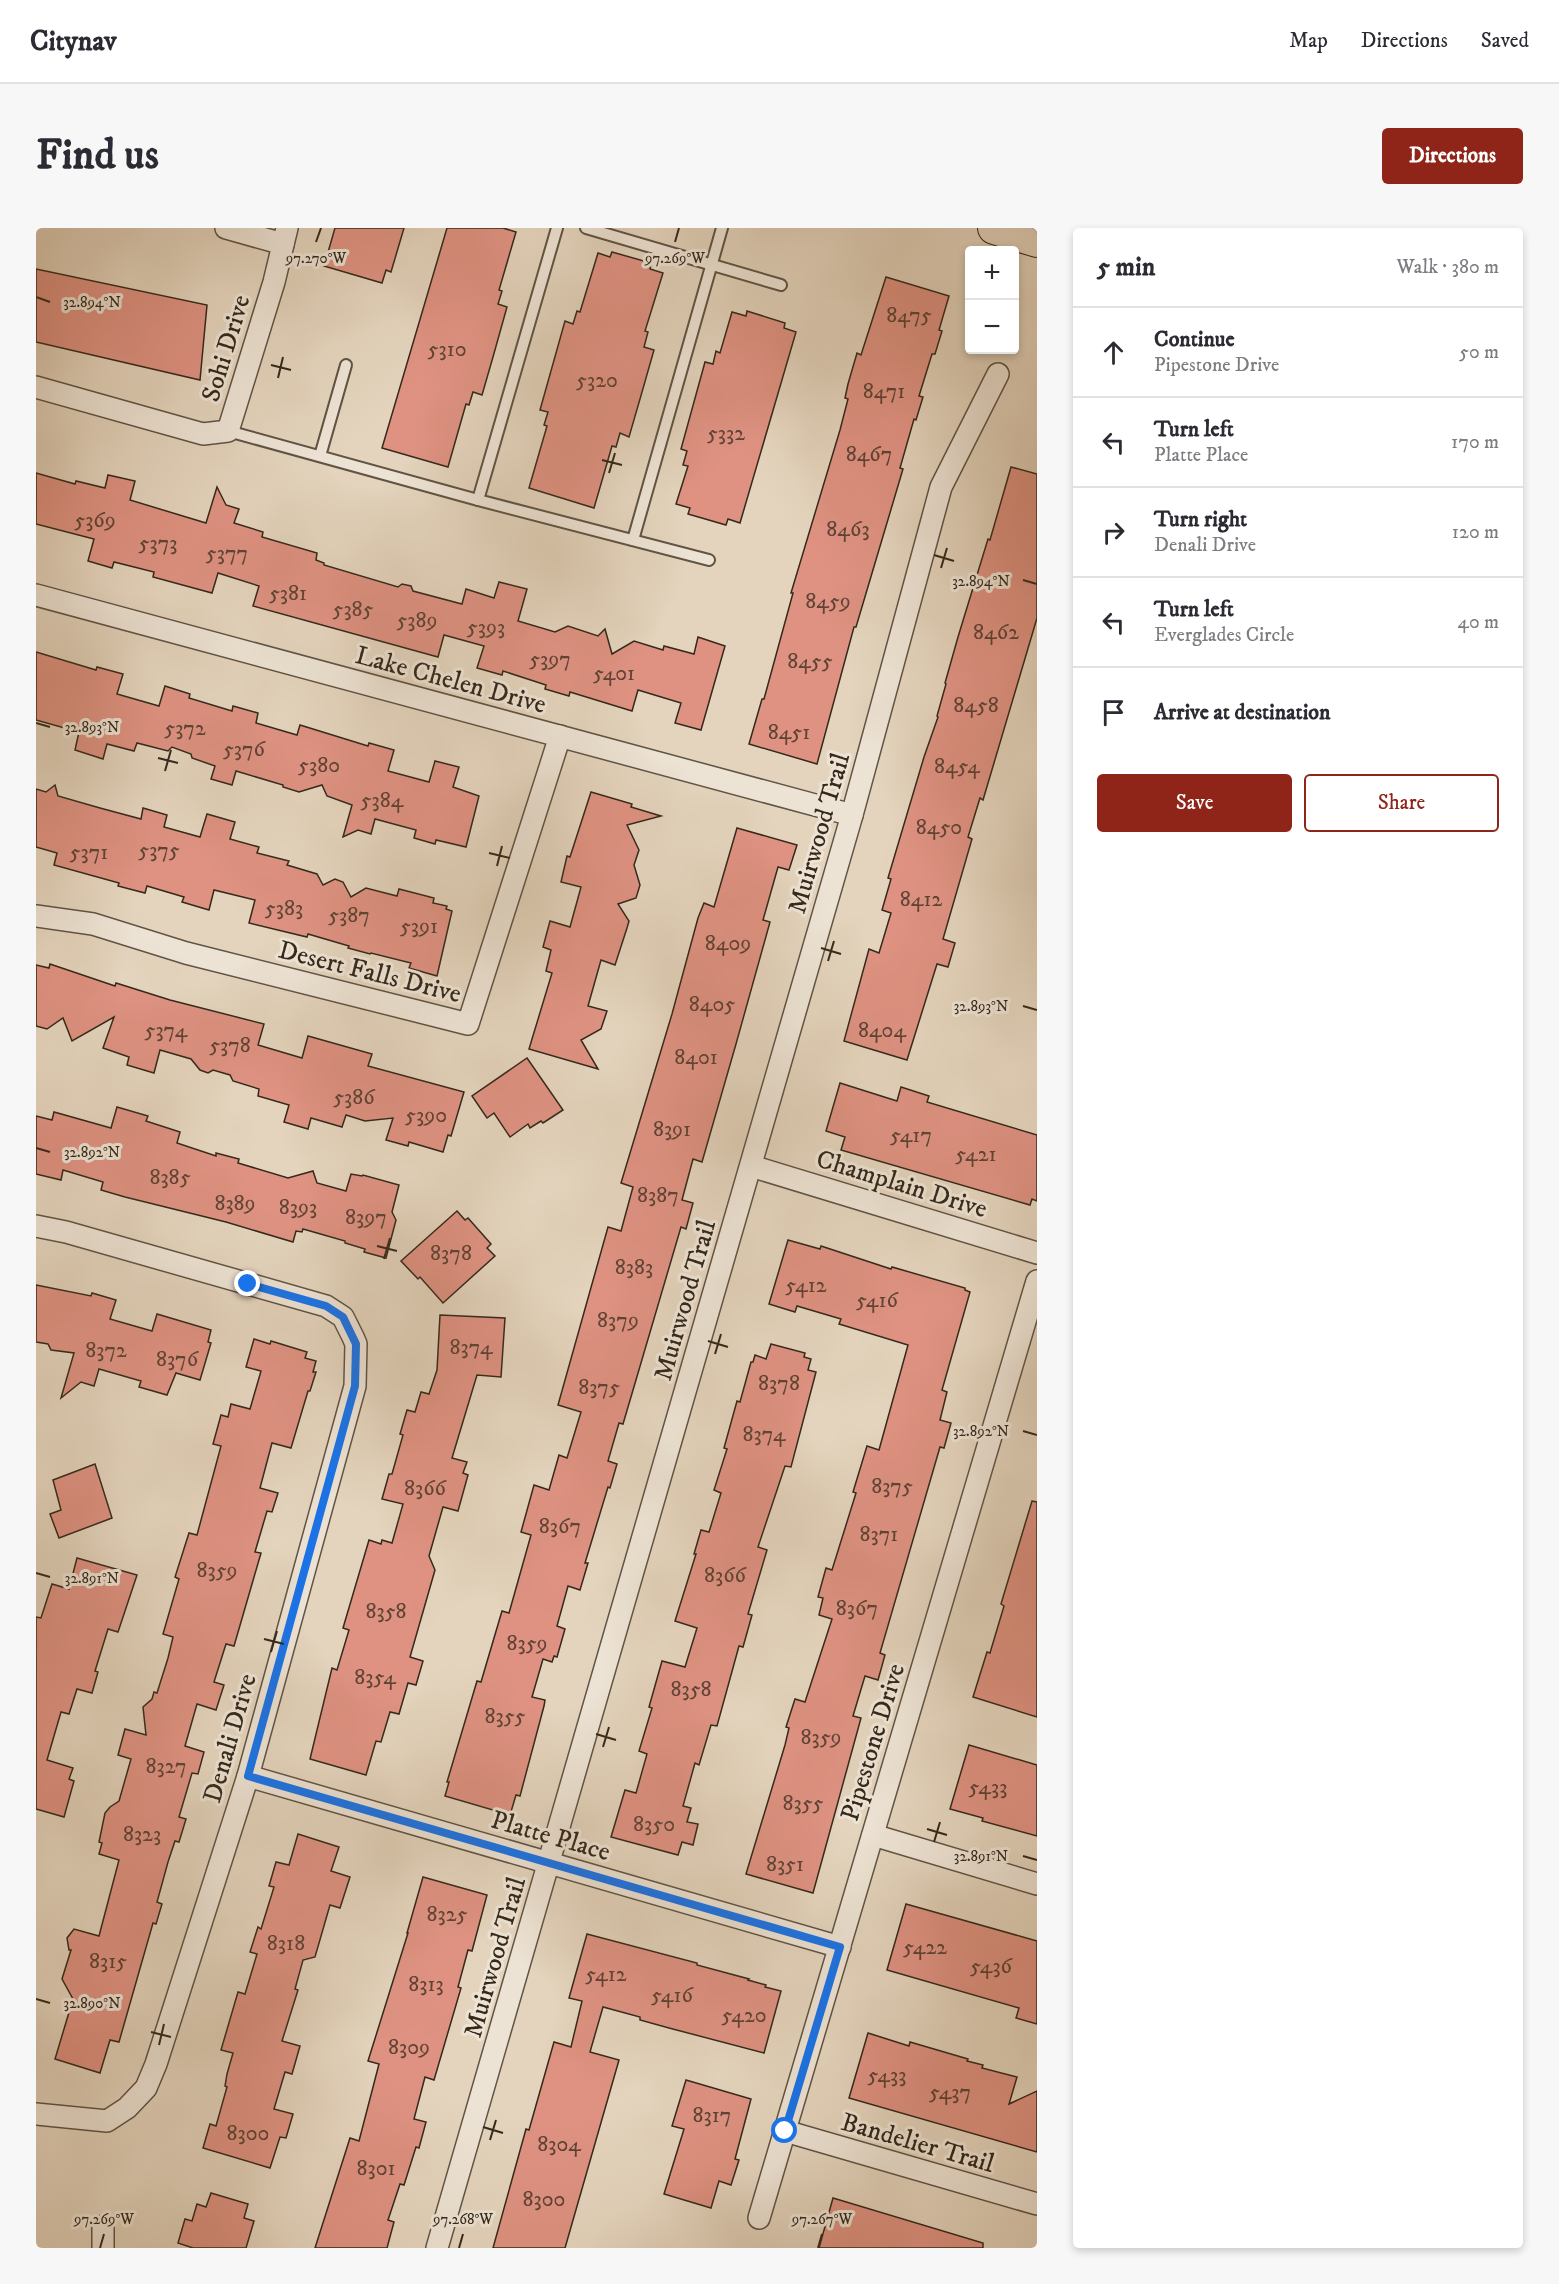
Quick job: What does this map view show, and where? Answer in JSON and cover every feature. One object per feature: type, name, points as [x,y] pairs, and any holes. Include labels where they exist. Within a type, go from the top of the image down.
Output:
[{"type":"main road","points":[[994,228],[1037,241]]},
{"type":"street","points":[[226,228],[285,236]]},
{"type":"street","name":"Sohi Drive","points":[[36,387],[202,434],[228,431],[285,236]]},
{"type":"street","name":"Muirwood Trail","points":[[437,2248],[852,815],[941,487],[998,374]]},
{"type":"street","name":"Lake Chelen Drive","points":[[36,595],[852,815]]},
{"type":"street","name":"Desert Falls Drive","points":[[36,916],[93,924],[186,953],[468,1024],[560,736]]},
{"type":"street","name":"Champlain Drive","points":[[751,1166],[1037,1253]]},
{"type":"street","name":"Denali Drive","points":[[36,1226],[66,1232],[326,1306],[343,1317],[356,1344],[355,1386],[248,1776],[156,2064],[146,2088],[127,2108],[107,2121],[36,2114]]},
{"type":"street","name":"Pipestone Drive","points":[[759,2218],[1037,1281]]},
{"type":"street","name":"Platte Place","points":[[248,1776],[840,1947]]},
{"type":"street","points":[[873,1835],[1037,1884]]},
{"type":"street","name":"Bandelier Trail","points":[[785,2131],[1037,2204]]},
{"type":"street","points":[[103,2226],[103,2248]]},
{"type":"lane","points":[[478,500],[557,228]]},
{"type":"lane","points":[[586,228],[781,285]]},
{"type":"lane","points":[[633,540],[722,228]]},
{"type":"lane","points":[[320,456],[346,365]]},
{"type":"lane","points":[[228,431],[478,500],[709,560]]},
{"type":"building","points":[[335,228],[404,228],[391,272],[386,270],[382,283],[324,266]]},
{"type":"building","points":[[447,228],[503,228],[516,232],[499,290],[502,291],[498,304],[507,307],[493,357],[482,395],[473,392],[469,405],[466,404],[448,467],[382,448]]},
{"type":"building","points":[[612,252],[651,263],[650,269],[663,273],[645,331],[648,332],[644,347],[654,350],[629,437],[620,433],[616,447],[612,446],[594,508],[529,488],[547,426],[544,425],[548,412],[540,410],[565,321],[573,324],[577,311],[580,312],[598,253],[610,257]]},
{"type":"building","points":[[36,269],[207,305],[200,380],[36,342]]},
{"type":"building","points":[[886,277],[949,296],[939,330],[942,331],[919,396],[923,397],[916,420],[914,419],[900,468],[903,469],[856,627],[854,627],[817,764],[749,744],[762,699],[764,699],[793,593],[791,593],[840,430],[848,399],[845,398],[848,384],[857,353],[861,355]]},
{"type":"building","points":[[747,311],[785,323],[784,328],[796,332],[740,523],[728,519],[726,525],[688,514],[690,508],[676,504],[688,466],[683,465],[687,451],[681,449],[705,362],[713,364],[716,351],[720,353],[732,312],[746,316]]},
{"type":"building","points":[[1011,467],[1037,474],[1037,618],[983,800],[980,798],[968,837],[972,839],[943,939],[955,943],[948,967],[937,964],[907,1060],[844,1041],[869,949],[879,953],[891,913],[882,910],[891,879],[888,878],[938,717],[958,637]]},
{"type":"building","points":[[36,473],[75,484],[76,481],[105,488],[108,475],[135,481],[130,500],[206,523],[217,487],[226,505],[239,509],[234,523],[263,532],[262,537],[317,553],[316,560],[324,565],[398,587],[402,584],[411,586],[413,591],[462,604],[466,589],[494,598],[499,582],[527,589],[518,621],[555,632],[568,626],[598,636],[605,629],[612,654],[634,641],[663,650],[664,646],[694,654],[698,637],[725,646],[701,730],[675,723],[681,703],[638,690],[632,711],[570,692],[569,696],[545,689],[546,685],[503,671],[502,675],[477,668],[484,646],[444,635],[438,657],[253,606],[259,586],[218,573],[212,593],[153,577],[154,572],[114,562],[112,568],[88,561],[94,539],[36,524]]},
{"type":"building","points":[[36,652],[96,670],[97,667],[123,674],[117,694],[159,706],[165,686],[190,694],[189,698],[232,711],[233,706],[258,713],[256,723],[297,735],[300,725],[368,746],[369,743],[394,750],[388,771],[429,782],[435,761],[459,767],[453,787],[479,796],[466,847],[436,840],[435,844],[414,838],[416,830],[375,819],[371,834],[358,830],[343,837],[352,805],[327,796],[322,785],[299,792],[236,771],[232,785],[211,779],[215,766],[192,758],[191,754],[172,747],[168,751],[137,743],[134,751],[107,744],[103,759],[75,750],[79,732],[36,720]]},
{"type":"building","points":[[55,785],[58,796],[141,819],[143,808],[167,815],[164,827],[200,837],[207,814],[235,822],[230,839],[259,847],[257,853],[289,861],[287,865],[317,874],[323,885],[335,879],[343,882],[351,897],[366,888],[397,896],[399,889],[434,898],[433,903],[447,906],[446,909],[452,911],[437,976],[409,968],[411,963],[348,948],[349,946],[308,934],[307,937],[249,923],[255,900],[214,890],[209,910],[182,902],[184,897],[147,886],[145,893],[118,886],[119,883],[54,865],[57,853],[36,847],[36,789],[46,792]]},
{"type":"building","points":[[591,792],[632,804],[631,807],[661,816],[627,825],[639,850],[634,865],[640,885],[636,898],[618,904],[629,921],[627,928],[615,965],[601,960],[588,1006],[607,1011],[601,1029],[581,1040],[598,1069],[529,1049],[552,973],[546,971],[551,950],[543,947],[550,921],[570,927],[581,887],[561,882],[567,856],[570,857]]},
{"type":"building","points":[[737,828],[797,845],[789,870],[778,867],[763,920],[770,922],[702,1162],[693,1159],[682,1200],[693,1203],[686,1229],[681,1227],[623,1424],[619,1423],[608,1461],[617,1464],[585,1563],[588,1563],[580,1590],[568,1586],[557,1626],[565,1629],[557,1657],[554,1656],[552,1662],[543,1659],[532,1697],[545,1700],[544,1706],[520,1796],[516,1795],[510,1815],[445,1796],[449,1782],[447,1782],[477,1681],[481,1682],[502,1611],[509,1613],[531,1535],[521,1532],[534,1485],[549,1490],[559,1455],[567,1458],[581,1412],[558,1405],[608,1227],[621,1231],[633,1187],[621,1183],[672,1014],[698,918],[704,903],[714,907]]},
{"type":"building","points":[[50,964],[115,986],[116,983],[170,1000],[264,1024],[258,1045],[302,1058],[308,1036],[372,1054],[368,1066],[464,1092],[451,1136],[448,1135],[443,1152],[409,1142],[408,1146],[386,1140],[393,1118],[365,1121],[346,1115],[342,1127],[311,1118],[308,1129],[284,1122],[289,1105],[258,1096],[259,1089],[233,1081],[230,1075],[213,1070],[208,1073],[200,1070],[191,1059],[160,1050],[154,1073],[127,1065],[129,1057],[103,1048],[114,1017],[72,1041],[63,1018],[47,1029],[36,1026],[36,965],[49,968]]},
{"type":"building","points":[[527,1058],[563,1110],[543,1123],[541,1121],[530,1128],[528,1124],[510,1137],[494,1113],[487,1118],[472,1096]]},
{"type":"building","points":[[840,1083],[897,1101],[901,1087],[929,1096],[927,1102],[1037,1135],[1037,1201],[1032,1199],[1030,1205],[841,1150],[845,1137],[826,1131]]},
{"type":"building","points":[[117,1107],[148,1116],[146,1121],[180,1132],[177,1143],[216,1156],[216,1153],[239,1159],[238,1163],[288,1178],[313,1171],[317,1183],[346,1191],[351,1174],[399,1185],[392,1212],[396,1220],[386,1258],[364,1252],[365,1249],[345,1243],[345,1241],[303,1229],[302,1232],[296,1231],[293,1242],[226,1222],[125,1197],[101,1190],[103,1182],[63,1170],[61,1180],[36,1174],[36,1116],[52,1120],[54,1112],[111,1128]]},
{"type":"building","points":[[457,1211],[465,1220],[468,1218],[491,1244],[487,1248],[495,1256],[443,1303],[420,1277],[418,1279],[401,1261]]},
{"type":"building","points":[[788,1240],[820,1249],[821,1246],[891,1269],[892,1267],[965,1288],[970,1292],[942,1390],[947,1392],[940,1420],[951,1423],[944,1448],[940,1447],[880,1653],[885,1655],[878,1680],[865,1676],[853,1716],[861,1718],[813,1893],[746,1874],[785,1745],[789,1728],[786,1727],[795,1699],[805,1702],[832,1619],[819,1615],[823,1598],[818,1597],[826,1568],[832,1570],[856,1493],[853,1492],[867,1446],[879,1450],[908,1345],[839,1324],[841,1319],[797,1306],[795,1312],[769,1304]]},
{"type":"building","points":[[36,1285],[91,1296],[92,1293],[116,1300],[110,1319],[152,1331],[157,1314],[211,1330],[208,1342],[211,1343],[200,1380],[176,1373],[167,1395],[139,1387],[141,1381],[99,1369],[94,1386],[81,1382],[61,1398],[74,1353],[51,1350],[48,1344],[36,1342]]},
{"type":"building","points":[[440,1315],[505,1318],[501,1377],[477,1375],[452,1458],[467,1462],[463,1473],[468,1475],[458,1511],[443,1507],[429,1556],[435,1570],[410,1657],[423,1661],[416,1685],[408,1683],[399,1714],[390,1712],[381,1742],[376,1741],[366,1775],[310,1759],[332,1668],[337,1670],[349,1630],[343,1628],[369,1540],[381,1544],[382,1540],[392,1543],[403,1504],[382,1499],[403,1435],[400,1434],[407,1410],[415,1412],[421,1392],[429,1394],[437,1370]]},
{"type":"building","points":[[254,1339],[270,1344],[271,1341],[307,1352],[305,1358],[316,1361],[313,1372],[316,1372],[291,1448],[272,1443],[260,1488],[278,1493],[272,1512],[267,1511],[255,1552],[261,1553],[234,1646],[226,1644],[214,1682],[224,1685],[216,1710],[197,1704],[185,1746],[204,1752],[198,1774],[192,1773],[179,1817],[186,1819],[179,1842],[175,1841],[168,1862],[157,1902],[162,1904],[156,1924],[153,1923],[119,2042],[110,2040],[100,2073],[55,2059],[73,1999],[62,1979],[71,1950],[69,1950],[67,1938],[74,1929],[99,1936],[119,1860],[99,1854],[102,1843],[99,1842],[105,1813],[119,1801],[131,1759],[118,1755],[125,1729],[146,1735],[143,1707],[152,1699],[154,1692],[157,1693],[168,1658],[173,1637],[163,1634],[179,1579],[175,1577],[189,1533],[197,1535],[221,1446],[213,1444],[221,1415],[228,1417],[231,1404],[250,1409],[261,1371],[246,1367]]},
{"type":"building","points":[[771,1344],[805,1353],[804,1357],[811,1359],[808,1370],[816,1372],[791,1467],[785,1466],[758,1547],[767,1550],[748,1614],[752,1615],[743,1647],[739,1646],[717,1726],[711,1725],[699,1765],[695,1763],[683,1806],[691,1808],[687,1822],[698,1824],[693,1845],[682,1842],[678,1855],[611,1837],[625,1790],[636,1793],[647,1754],[639,1751],[652,1708],[649,1707],[662,1661],[685,1667],[697,1628],[675,1621],[701,1530],[709,1532],[721,1493],[714,1490],[727,1449],[724,1448],[737,1401],[740,1402],[755,1355],[766,1359]]},
{"type":"building","points":[[95,1464],[112,1518],[59,1538],[50,1514],[61,1510],[53,1480]]},
{"type":"building","points":[[1032,1501],[1037,1502],[1037,1717],[973,1697],[987,1652],[990,1653],[1004,1606],[1001,1604]]},
{"type":"building","points":[[77,1558],[137,1575],[118,1632],[108,1629],[95,1671],[98,1672],[92,1693],[77,1689],[69,1714],[61,1712],[47,1760],[73,1768],[69,1779],[74,1781],[64,1817],[36,1809],[36,1617],[41,1618],[52,1584],[69,1589]]},
{"type":"building","points":[[969,1745],[1037,1765],[1037,1836],[982,1821],[983,1818],[950,1809]]},
{"type":"building","points":[[298,1834],[339,1847],[331,1871],[350,1877],[340,1908],[330,1905],[315,1957],[303,1960],[295,1989],[298,1990],[282,2041],[300,2046],[292,2074],[285,2072],[274,2109],[293,2114],[286,2138],[280,2137],[270,2168],[203,2148],[210,2124],[216,2126],[227,2087],[225,2086],[227,2074],[233,2053],[221,2050],[238,1992],[245,1994],[257,1954],[250,1952],[258,1927],[261,1929],[274,1887],[269,1886],[276,1862],[289,1865]]},
{"type":"building","points":[[423,1877],[487,1895],[472,1951],[468,1950],[458,1987],[461,1988],[434,2080],[425,2077],[414,2119],[426,2122],[419,2148],[416,2147],[404,2185],[400,2184],[388,2220],[394,2222],[387,2248],[315,2248],[350,2138],[359,2141],[379,2064],[368,2061]]},
{"type":"building","points":[[906,1904],[1037,1941],[1037,2024],[1016,2018],[1019,2008],[887,1970]]},
{"type":"building","points":[[587,1934],[697,1963],[697,1965],[749,1979],[766,1985],[765,1987],[781,1991],[764,2053],[640,2020],[640,2017],[603,2007],[590,2052],[619,2060],[565,2248],[493,2248],[526,2129],[529,2130],[554,2042],[571,2047],[582,2001],[569,1998]]},
{"type":"building","points":[[868,2033],[909,2046],[910,2042],[968,2059],[967,2061],[983,2065],[982,2068],[1017,2077],[1009,2104],[1037,2091],[1037,2152],[849,2098]]},
{"type":"building","points":[[686,2080],[751,2099],[735,2159],[739,2160],[731,2185],[719,2181],[711,2208],[664,2194],[684,2129],[672,2126]]},
{"type":"building","points":[[211,2193],[248,2204],[244,2218],[254,2221],[246,2248],[193,2248],[178,2243],[185,2219],[192,2221],[197,2204],[206,2207]]},
{"type":"building","points":[[833,2198],[983,2243],[983,2248],[819,2248]]},
{"type":"route","points":[[248,1284],[326,1306],[343,1317],[356,1344],[355,1386],[248,1776],[840,1947],[785,2131]]}]
